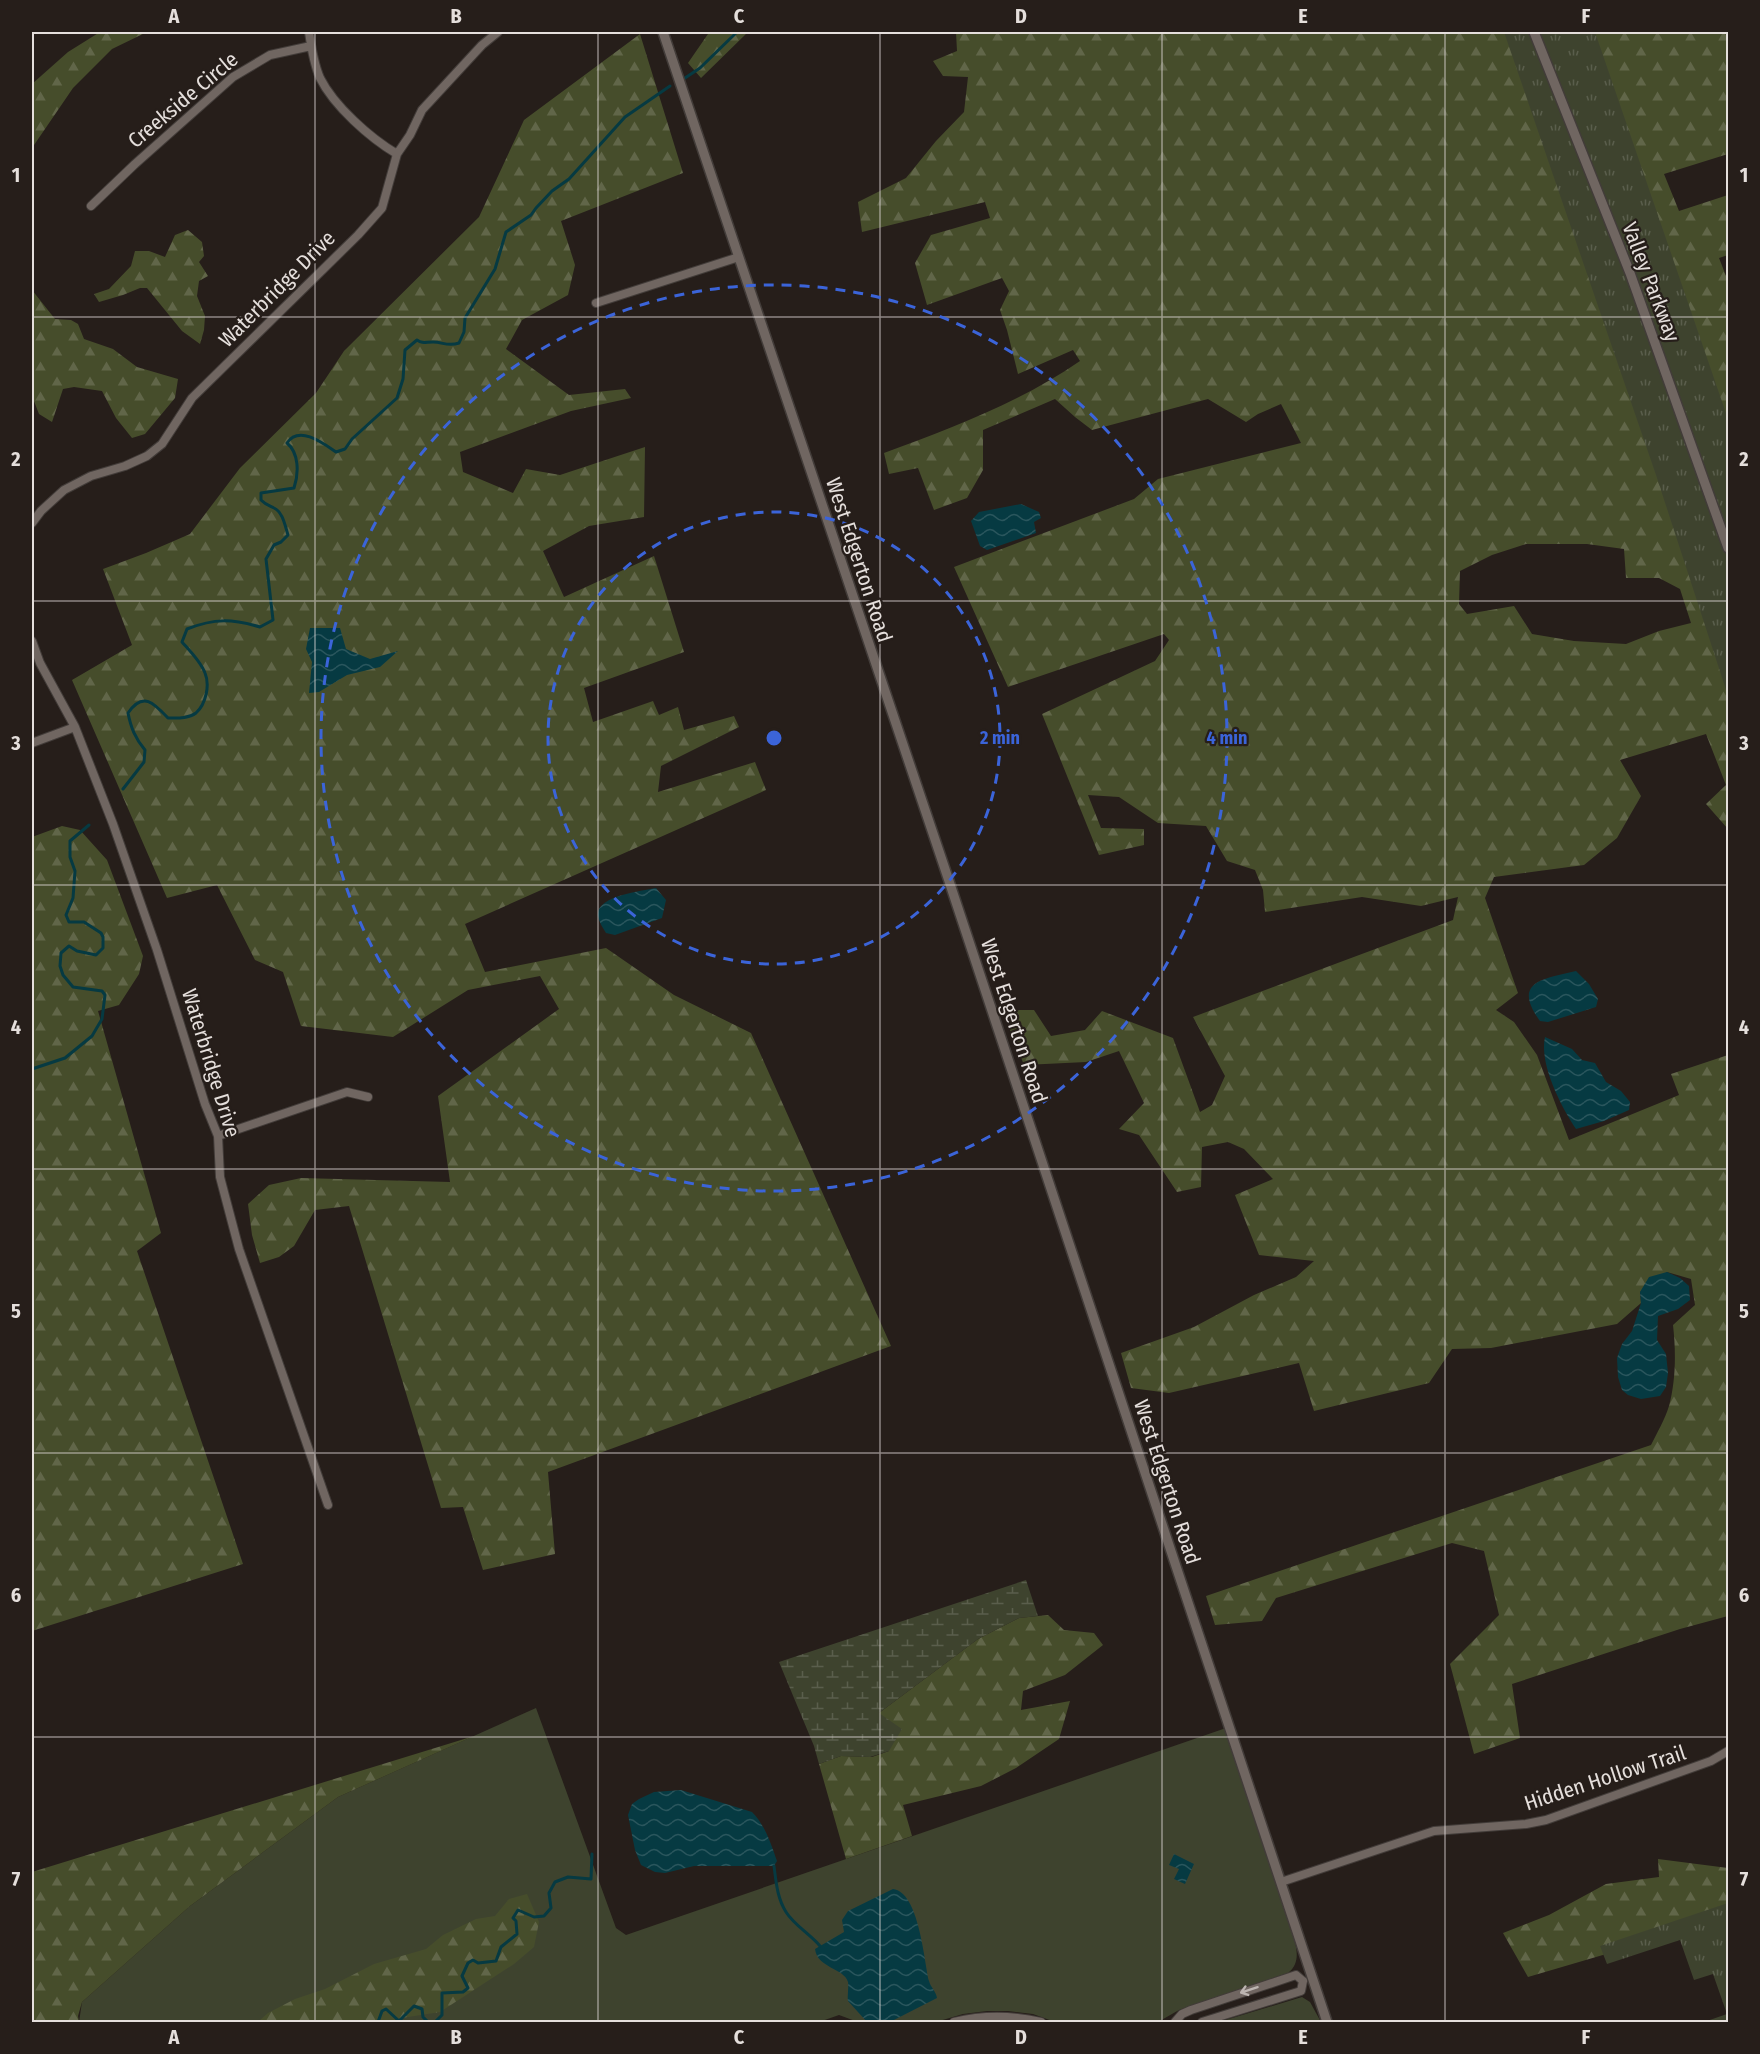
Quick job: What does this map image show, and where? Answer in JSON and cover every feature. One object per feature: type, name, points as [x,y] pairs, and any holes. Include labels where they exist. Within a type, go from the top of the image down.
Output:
[{"type":"street","points":[[309,32],[320,77],[336,101],[378,143],[397,154]]},
{"type":"street","name":"Waterbridge Drive","points":[[32,523],[41,511],[64,490],[91,476],[125,466],[147,456],[162,444],[192,398],[358,235],[382,208],[397,154],[410,135],[422,110],[482,45],[498,32]]},
{"type":"street","name":"West Edgerton Road","points":[[663,32],[948,878],[1281,1882],[1308,1980],[1328,2022]]},
{"type":"street","name":"Valley Parkway","points":[[1534,32],[1630,273],[1728,548]]},
{"type":"street","name":"Creekside Circle","points":[[92,206],[135,164],[234,77],[270,55],[311,46]]},
{"type":"street","points":[[596,303],[738,257]]},
{"type":"street","name":"Waterbridge Drive","points":[[32,641],[40,663],[75,727],[117,835],[157,950],[205,1104],[218,1136],[220,1177],[239,1248],[327,1505]]},
{"type":"street","points":[[32,743],[75,727]]},
{"type":"street","points":[[218,1136],[347,1092],[368,1097]]},
{"type":"street","name":"Hidden Hollow Trail","points":[[1281,1882],[1434,1831],[1526,1824],[1546,1820],[1711,1761],[1728,1751]]},
{"type":"street","points":[[1175,2022],[1182,2014],[1191,2010],[1296,1975],[1308,1980],[1301,1991],[1202,2022]]},
{"type":"street","points":[[954,2022],[988,2016],[1041,2022]]},
{"type":"green space","points":[[100,32],[147,32],[112,49],[73,88],[32,148],[32,84],[68,52]]},
{"type":"green space","points":[[748,32],[701,78],[688,63],[708,34]]},
{"type":"green space","points":[[956,32],[1515,32],[1728,567],[1728,829],[1706,804],[1726,785],[1706,734],[1620,760],[1641,796],[1617,838],[1584,865],[1494,877],[1485,898],[1518,993],[1496,1010],[1514,1022],[1537,1055],[1569,1140],[1679,1095],[1671,1074],[1728,1055],[1728,1616],[1680,1629],[1512,1684],[1520,1738],[1474,1754],[1450,1664],[1499,1615],[1484,1551],[1452,1543],[1276,1598],[1262,1621],[1215,1625],[1206,1596],[1651,1445],[1669,1406],[1673,1386],[1675,1345],[1673,1325],[1695,1305],[1691,1279],[1667,1272],[1640,1292],[1641,1303],[1617,1324],[1491,1348],[1452,1349],[1429,1383],[1314,1411],[1299,1363],[1169,1393],[1131,1388],[1121,1353],[1194,1327],[1254,1295],[1296,1277],[1314,1261],[1259,1255],[1235,1195],[1273,1179],[1244,1149],[1228,1142],[1202,1147],[1201,1187],[1177,1192],[1139,1135],[1119,1129],[1144,1103],[1119,1051],[1086,1062],[1024,1065],[1002,1010],[1034,1010],[1051,1036],[1085,1030],[1102,1011],[1173,1038],[1200,1112],[1212,1105],[1225,1076],[1193,1017],[1453,920],[1458,897],[1421,906],[1362,897],[1265,912],[1263,890],[1255,870],[1227,861],[1206,826],[1158,823],[1119,797],[1088,795],[1101,828],[1144,829],[1144,845],[1099,855],[1042,714],[1155,661],[1169,640],[1164,634],[1008,687],[954,567],[1134,499],[1158,479],[1301,443],[1281,404],[1246,422],[1208,399],[1092,430],[1055,399],[983,430],[983,470],[967,498],[934,510],[918,468],[889,474],[884,453],[1010,402],[1080,361],[1073,350],[1018,374],[1000,310],[1009,291],[1002,278],[927,305],[915,263],[931,235],[990,218],[985,202],[862,232],[858,202],[906,178],[936,141],[964,112],[968,77],[943,76],[933,61],[957,51]],"holes":[[[1526,544],[1587,544],[1624,549],[1626,578],[1659,578],[1680,589],[1691,623],[1659,631],[1626,644],[1574,641],[1532,634],[1514,606],[1467,614],[1459,604],[1460,571],[1492,555]]]},
{"type":"green space","points":[[1504,32],[1595,32],[1728,419],[1728,696],[1656,475]]},
{"type":"green space","points":[[1552,32],[1728,32],[1728,154],[1664,174],[1679,211],[1728,195],[1728,255],[1719,258],[1728,281],[1728,512]]},
{"type":"green space","points":[[640,34],[683,173],[561,221],[575,265],[568,295],[522,320],[506,349],[569,395],[625,389],[631,398],[571,411],[460,452],[463,472],[513,493],[526,469],[560,475],[645,447],[644,517],[589,526],[543,551],[564,597],[654,556],[684,652],[584,688],[593,722],[653,701],[659,715],[678,707],[684,730],[734,716],[739,727],[661,766],[658,792],[755,762],[766,790],[465,924],[485,972],[606,948],[674,995],[751,1033],[891,1346],[548,1472],[555,1554],[483,1570],[463,1507],[441,1508],[349,1206],[315,1210],[294,1246],[279,1257],[260,1263],[252,1235],[248,1204],[269,1185],[301,1178],[450,1182],[438,1096],[559,1009],[540,976],[468,990],[393,1037],[301,1026],[283,972],[255,960],[217,885],[167,898],[72,680],[132,645],[103,569],[190,534],[240,468],[316,393],[344,351],[479,217],[524,120]]},
{"type":"green space","points":[[188,230],[202,242],[204,256],[199,262],[208,276],[199,281],[197,296],[205,316],[200,344],[182,331],[147,288],[140,288],[99,302],[94,294],[109,289],[131,266],[135,251],[149,251],[165,257],[175,235]]},
{"type":"green space","points":[[32,290],[55,319],[71,320],[78,324],[84,339],[113,349],[137,367],[178,379],[175,398],[145,434],[132,438],[116,418],[102,391],[74,387],[63,389],[52,422],[39,414],[32,396]]},
{"type":"green space","points":[[62,826],[80,830],[107,860],[143,956],[139,974],[119,1005],[98,1011],[161,1233],[137,1251],[243,1564],[32,1631],[32,837]]},
{"type":"green space","points":[[1026,1580],[1038,1616],[1019,1618],[978,1639],[879,1713],[902,1729],[889,1751],[870,1757],[841,1756],[819,1764],[814,1746],[779,1662]]},
{"type":"green space","points":[[1048,1615],[1064,1630],[1094,1633],[1103,1645],[1065,1675],[1023,1691],[1021,1710],[1070,1701],[1059,1739],[1016,1768],[981,1786],[903,1805],[912,1836],[846,1859],[819,1764],[841,1756],[872,1757],[889,1751],[879,1713],[978,1639],[1019,1618]]},
{"type":"green space","points":[[536,1708],[616,1928],[626,1935],[1226,1728],[1291,1922],[1297,1956],[1296,1963],[1288,1973],[1179,2010],[1158,2022],[1055,2022],[1033,2014],[987,2011],[963,2014],[936,2022],[858,2022],[839,2015],[819,2022],[79,2022],[82,2002],[190,1906],[338,1797]]},
{"type":"green space","points":[[474,1736],[338,1797],[190,1906],[82,2002],[78,2016],[79,2022],[32,2022],[32,1872]]},
{"type":"green space","points":[[1658,1859],[1728,1868],[1728,1992],[1698,1927],[1528,1977],[1503,1933],[1549,1915],[1606,1884],[1659,1877]]},
{"type":"green space","points":[[527,1894],[539,1922],[534,1947],[514,1964],[440,2012],[395,2019],[394,2022],[258,2022],[268,2013],[295,1999],[325,1989],[374,1964],[426,1949],[443,1935],[476,1919],[495,1916],[509,1899]]},
{"type":"green space","points":[[1728,1903],[1728,2022],[1704,2022],[1727,2014],[1713,1974],[1694,1980],[1680,1940],[1607,1964],[1600,1946]]},
{"type":"green space","points":[[1302,1997],[1310,2002],[1321,2022],[1219,2022]]},
{"type":"water","points":[[1021,504],[1039,512],[1041,518],[1034,522],[1036,533],[987,550],[980,546],[971,521],[979,512]]},
{"type":"water","points":[[310,628],[340,628],[346,649],[370,659],[398,651],[380,667],[347,675],[319,692],[309,693],[312,662],[306,649]]},
{"type":"water","points":[[656,888],[666,900],[662,918],[615,935],[606,933],[598,916],[599,909],[604,904],[620,896]]},
{"type":"water","points":[[1576,971],[1589,984],[1598,999],[1596,1007],[1548,1022],[1540,1021],[1532,1008],[1530,990],[1543,980]]},
{"type":"water","points":[[1545,1037],[1572,1049],[1582,1060],[1595,1063],[1606,1082],[1621,1091],[1630,1102],[1629,1110],[1604,1121],[1576,1129],[1558,1097],[1548,1072],[1545,1060]]},
{"type":"water","points":[[1667,1272],[1680,1278],[1689,1286],[1690,1300],[1678,1309],[1658,1316],[1657,1340],[1666,1354],[1668,1373],[1666,1387],[1660,1396],[1641,1399],[1628,1395],[1622,1390],[1618,1377],[1617,1358],[1622,1344],[1632,1331],[1641,1303],[1640,1292],[1649,1277]]},
{"type":"water","points":[[681,1790],[752,1812],[761,1823],[770,1841],[777,1861],[774,1866],[694,1866],[665,1873],[655,1872],[641,1865],[635,1850],[628,1815],[632,1804],[654,1792]]},
{"type":"water","points":[[1174,1854],[1194,1864],[1185,1884],[1174,1879],[1179,1869],[1169,1865]]},
{"type":"water","points":[[893,1889],[902,1893],[914,1914],[919,1928],[929,1981],[937,1998],[890,2022],[867,2022],[848,2001],[846,1977],[820,1960],[815,1949],[844,1932],[842,1920],[848,1911]]},
{"type":"waterway","points":[[685,78],[700,68],[737,32]]},
{"type":"waterway","points":[[123,789],[144,762],[145,750],[134,733],[128,713],[133,706],[144,701],[153,704],[168,718],[182,718],[196,713],[205,700],[207,689],[205,673],[182,642],[187,629],[215,621],[241,622],[260,627],[273,620],[266,559],[274,545],[288,535],[280,513],[261,500],[261,493],[294,488],[297,464],[294,452],[287,443],[292,438],[304,436],[318,440],[336,452],[345,449],[352,439],[397,398],[403,379],[405,350],[417,340],[459,343],[464,332],[465,318],[495,269],[506,232],[531,215],[552,191],[569,179],[625,117],[670,86]]},
{"type":"waterway","points":[[32,1069],[65,1058],[92,1036],[102,1019],[105,995],[102,991],[73,987],[63,975],[60,966],[61,953],[69,946],[77,951],[96,955],[103,948],[101,933],[84,922],[69,922],[66,915],[73,898],[75,871],[70,857],[70,841],[89,825]]},
{"type":"waterway","points":[[378,2022],[382,2011],[386,2009],[399,2021],[414,2006],[422,2009],[423,2017],[428,2022],[435,2022],[442,2015],[442,1993],[463,1992],[468,1988],[462,1976],[468,1963],[473,1960],[478,1963],[496,1961],[501,1947],[517,1934],[516,1921],[513,1918],[518,1910],[534,1917],[544,1916],[551,1908],[549,1893],[555,1882],[568,1877],[591,1879],[592,1854]]},
{"type":"waterway","points":[[774,1866],[783,1907],[793,1921],[820,1946]]}]
